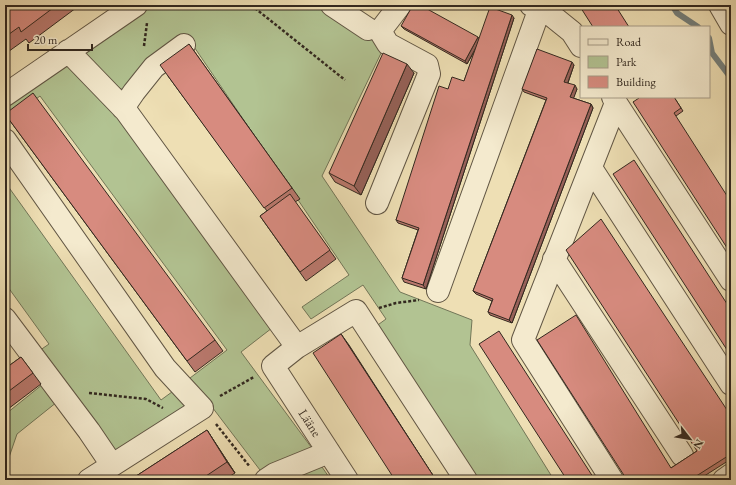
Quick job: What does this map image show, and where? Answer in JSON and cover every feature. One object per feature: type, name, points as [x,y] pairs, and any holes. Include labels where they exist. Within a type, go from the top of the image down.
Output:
[{"type":"street","points":[[5,95],[136,5]]},
{"type":"street","points":[[332,5],[368,29]]},
{"type":"street","points":[[377,202],[429,74],[427,65],[388,44],[380,31],[400,5]]},
{"type":"street","points":[[720,5],[731,24]]},
{"type":"street","points":[[438,291],[538,6],[572,32],[580,44]]},
{"type":"street","points":[[123,108],[154,67],[184,45]]},
{"type":"street","points":[[68,51],[123,108],[297,348]]},
{"type":"street","points":[[612,480],[523,340],[591,168],[615,100]]},
{"type":"street","points":[[615,100],[731,280]]},
{"type":"street","points":[[5,140],[165,368],[194,414],[89,480]]},
{"type":"street","points":[[591,168],[731,384]]},
{"type":"street","points":[[554,259],[682,455]]},
{"type":"street","points":[[273,366],[297,348],[356,311],[466,480]]},
{"type":"street","points":[[5,319],[112,465]]},
{"type":"street","name":"Lääne","points":[[273,366],[347,480]]},
{"type":"street","points":[[259,474],[275,474],[329,452]]},
{"type":"street","points":[[724,480],[731,475]]},
{"type":"path","points":[[250,5],[345,80]]},
{"type":"path","points":[[356,311],[375,310],[396,303],[428,299],[438,291]]},
{"type":"path","points":[[194,414],[273,366]]},
{"type":"path","points":[[60,393],[88,393],[146,399],[194,414],[259,474]]},
{"type":"green space","points":[[148,5],[323,5],[384,47],[322,176],[400,292],[472,320],[470,345],[554,480],[474,480],[375,327],[386,319],[363,285],[311,319],[302,307],[349,275],[186,35],[128,93],[108,81],[84,53]]},
{"type":"green space","points":[[70,61],[116,115],[272,328],[241,352],[314,451],[263,474],[190,378],[227,350],[40,96],[5,122],[5,107]]},
{"type":"green space","points":[[5,182],[161,400],[176,389],[188,405],[112,460],[36,353],[49,344],[5,283]]},
{"type":"green space","points":[[43,384],[57,402],[17,434],[5,469],[5,411],[7,413]]},
{"type":"green space","points":[[315,464],[322,467],[331,480],[277,480]]},
{"type":"building","points":[[5,5],[57,5],[21,32],[19,27],[5,37]]},
{"type":"building","points":[[413,5],[420,5],[478,37],[465,61],[401,26]]},
{"type":"building","points":[[579,5],[615,5],[628,26],[592,26]]},
{"type":"building","points":[[490,7],[512,15],[423,285],[402,278],[419,228],[396,220],[439,86],[448,89],[452,77],[464,81]]},
{"type":"building","points":[[189,44],[292,188],[264,208],[160,65]]},
{"type":"building","points":[[537,49],[572,62],[564,82],[575,85],[570,97],[591,104],[509,320],[488,312],[493,299],[473,291],[547,98],[522,89]]},
{"type":"building","points":[[383,53],[407,64],[354,186],[329,173]]},
{"type":"building","points":[[33,93],[215,340],[187,361],[5,114]]},
{"type":"building","points":[[639,98],[675,98],[681,108],[674,113],[731,202],[731,254],[633,102]]},
{"type":"building","points":[[634,160],[731,310],[731,356],[613,174]]},
{"type":"building","points":[[290,194],[330,250],[300,272],[260,216]]},
{"type":"building","points":[[601,219],[731,416],[731,454],[690,480],[627,480],[537,340],[576,315],[671,468],[697,451],[566,250]]},
{"type":"building","points":[[499,331],[595,480],[567,480],[479,344]]},
{"type":"building","points":[[341,334],[436,480],[395,480],[313,353]]},
{"type":"building","points":[[21,357],[33,373],[5,394],[5,359],[10,365]]},
{"type":"building","points":[[207,430],[227,462],[200,480],[130,480]]},
{"type":"waterway","points":[[672,5],[677,13],[696,26]]},
{"type":"waterway","points":[[710,43],[712,53],[731,78]]}]
